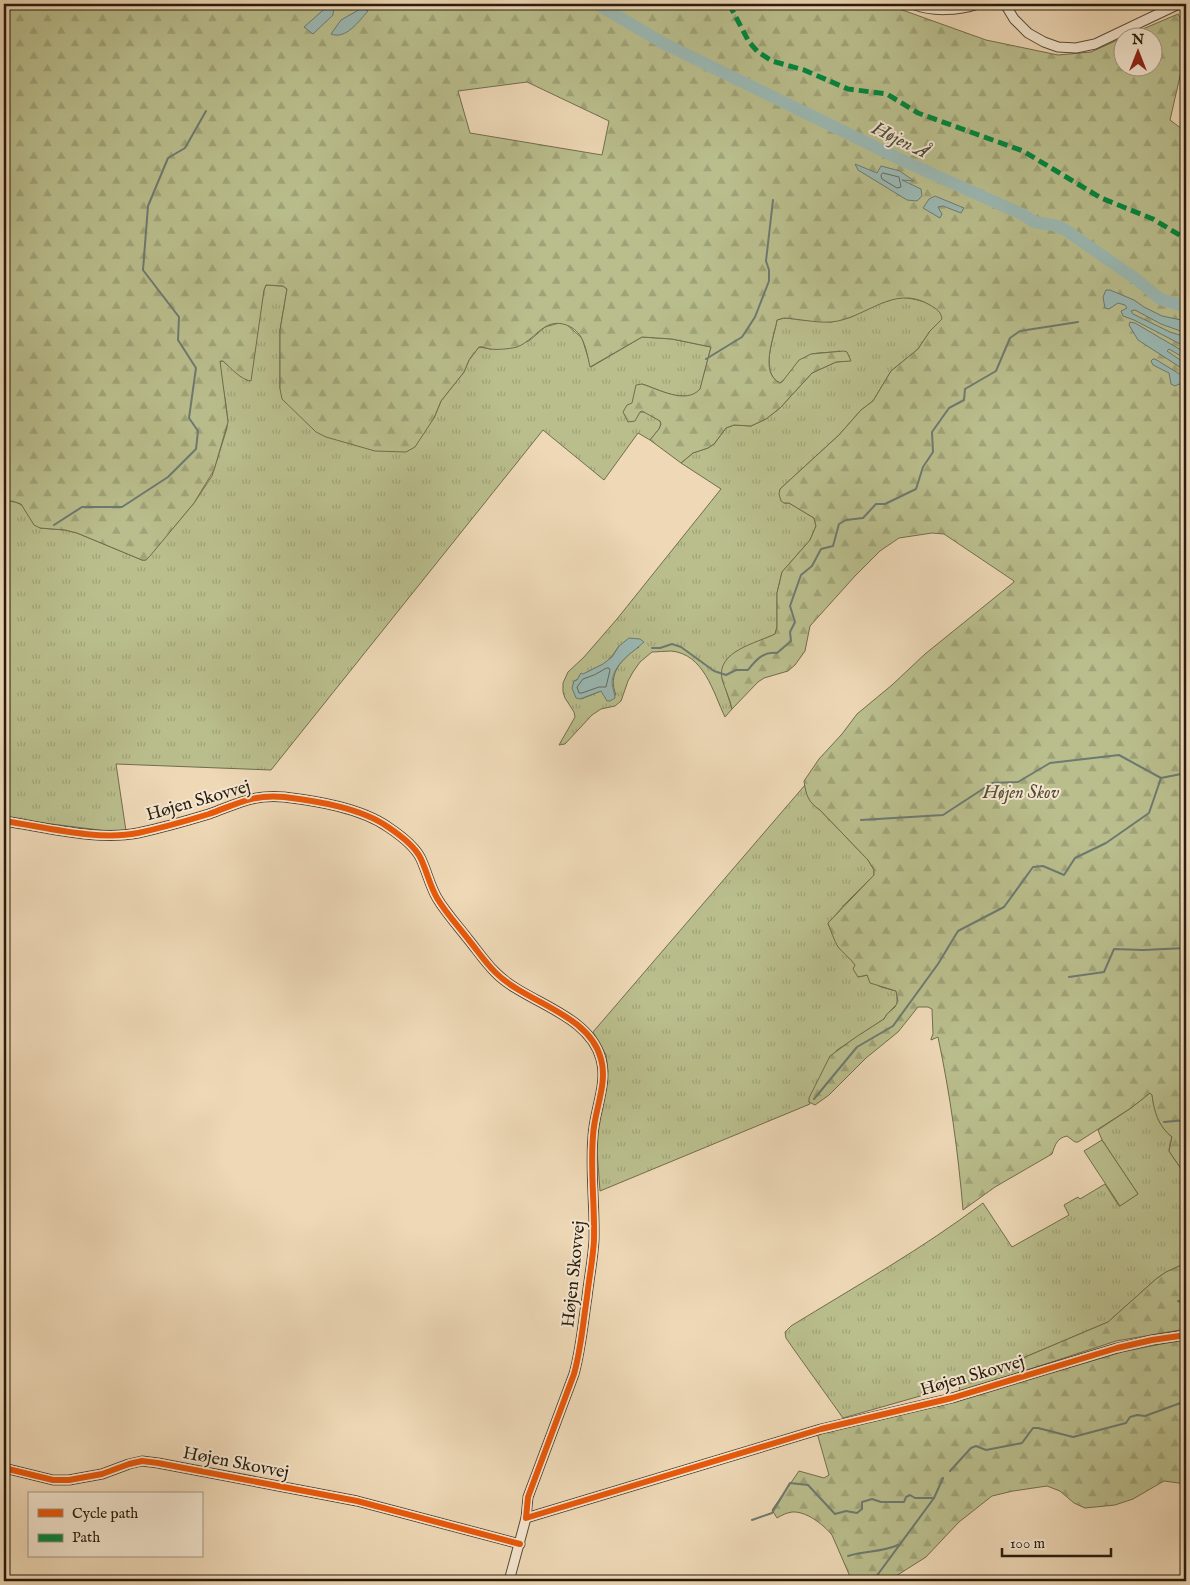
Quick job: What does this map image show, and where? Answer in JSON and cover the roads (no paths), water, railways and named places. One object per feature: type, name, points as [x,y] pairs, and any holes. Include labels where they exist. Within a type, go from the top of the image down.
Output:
[{"type":"street","points":[[912,4],[938,9],[953,9],[978,4]]},
{"type":"street","points":[[1005,4],[1014,19],[1028,33],[1058,47],[1076,48],[1095,44],[1178,4]]},
{"type":"street","name":"Højen Skovvej","points":[[4,821],[90,834],[118,836],[139,833],[207,814],[252,798],[269,796],[349,809],[365,814],[386,825],[408,842],[420,856],[435,895],[443,908],[495,972],[506,982],[579,1026],[589,1036],[597,1047],[602,1060],[603,1075],[594,1117],[592,1138],[594,1242],[591,1268],[579,1354],[574,1374],[528,1497],[526,1518],[821,1428],[952,1398],[1117,1348],[1186,1335]]},
{"type":"street","name":"Højen Skovvej","points":[[4,1468],[53,1480],[69,1480],[102,1474],[142,1461],[158,1463],[357,1501],[520,1544]]},
{"type":"street","points":[[509,1581],[526,1518]]},
{"type":"water","points":[[329,5],[334,5],[333,15],[313,34],[304,27]]},
{"type":"water","points":[[362,8],[368,11],[352,28],[342,34],[331,34],[341,20]]},
{"type":"water","points":[[855,164],[877,173],[881,166],[900,171],[914,181],[902,180],[921,189],[922,196],[917,201],[907,200],[858,170]]},
{"type":"water","points":[[935,196],[964,208],[961,213],[943,206],[938,207],[942,214],[940,218],[923,208],[929,199]]},
{"type":"water","points":[[1106,290],[1134,300],[1162,316],[1186,321],[1186,333],[1161,324],[1135,310],[1131,311],[1133,314],[1170,332],[1186,337],[1186,347],[1123,316],[1121,311],[1127,308],[1125,305],[1118,303],[1109,309],[1105,308],[1103,297]]},
{"type":"water","points":[[1130,322],[1135,323],[1186,353],[1186,359],[1169,349],[1167,351],[1186,364],[1186,371],[1138,340],[1129,325]]},
{"type":"water","points":[[1153,359],[1186,378],[1186,386],[1171,384],[1169,373],[1153,365],[1151,361]]},
{"type":"water","points":[[629,638],[640,639],[644,642],[624,659],[616,669],[612,682],[615,698],[607,701],[601,691],[580,699],[576,698],[572,688],[574,681],[577,680],[581,673],[583,674],[603,664]]},
{"type":"waterway","name":"Højen Å","points":[[597,4],[663,43],[908,163],[1024,215],[1034,222],[1064,229],[1136,279],[1160,299],[1183,306],[1186,304]]},
{"type":"waterway","points":[[54,525],[82,507],[122,507],[168,477],[196,449],[198,431],[189,418],[196,368],[178,340],[179,317],[143,270],[148,206],[168,158],[185,148],[206,111]]},
{"type":"waterway","points":[[706,359],[742,337],[755,317],[769,281],[769,270],[766,261],[773,200]]},
{"type":"waterway","points":[[652,648],[660,648],[672,644],[681,647],[714,671],[726,675],[736,670],[748,670],[764,655],[777,653],[791,641],[790,632],[795,622],[790,606],[801,575],[812,566],[821,549],[833,546],[839,524],[846,520],[863,518],[876,504],[885,504],[916,489],[923,467],[933,452],[932,432],[949,408],[964,400],[965,389],[996,371],[1010,338],[1020,331],[1078,322]]},
{"type":"waterway","points":[[861,820],[943,815],[992,783],[1018,782],[1050,763],[1119,755],[1161,778]]},
{"type":"waterway","points":[[814,1099],[857,1047],[893,1026],[938,964],[958,931],[1004,907],[1033,867],[1043,866],[1064,875],[1075,858],[1106,843],[1149,813],[1161,778],[1186,773]]},
{"type":"waterway","points":[[1069,977],[1104,972],[1114,949],[1186,948]]},
{"type":"waterway","points":[[1164,1122],[1186,1120]]},
{"type":"waterway","points":[[1178,1301],[1186,1304]]},
{"type":"waterway","points":[[950,1471],[971,1448],[976,1446],[986,1450],[1022,1443],[1033,1428],[1073,1437],[1126,1423],[1130,1417],[1137,1415],[1145,1416],[1186,1401]]},
{"type":"waterway","points":[[873,1581],[934,1498],[943,1478]]},
{"type":"waterway","points":[[752,1520],[772,1513],[790,1483],[808,1485],[835,1514],[846,1511],[857,1513],[862,1509],[862,1502],[872,1499],[881,1502],[904,1502],[906,1497],[910,1495],[915,1498],[934,1498]]},
{"type":"waterway","points":[[848,1556],[898,1545]]},
{"type":"park label","name":"Højen Skov","points":[[1021,792]]}]
